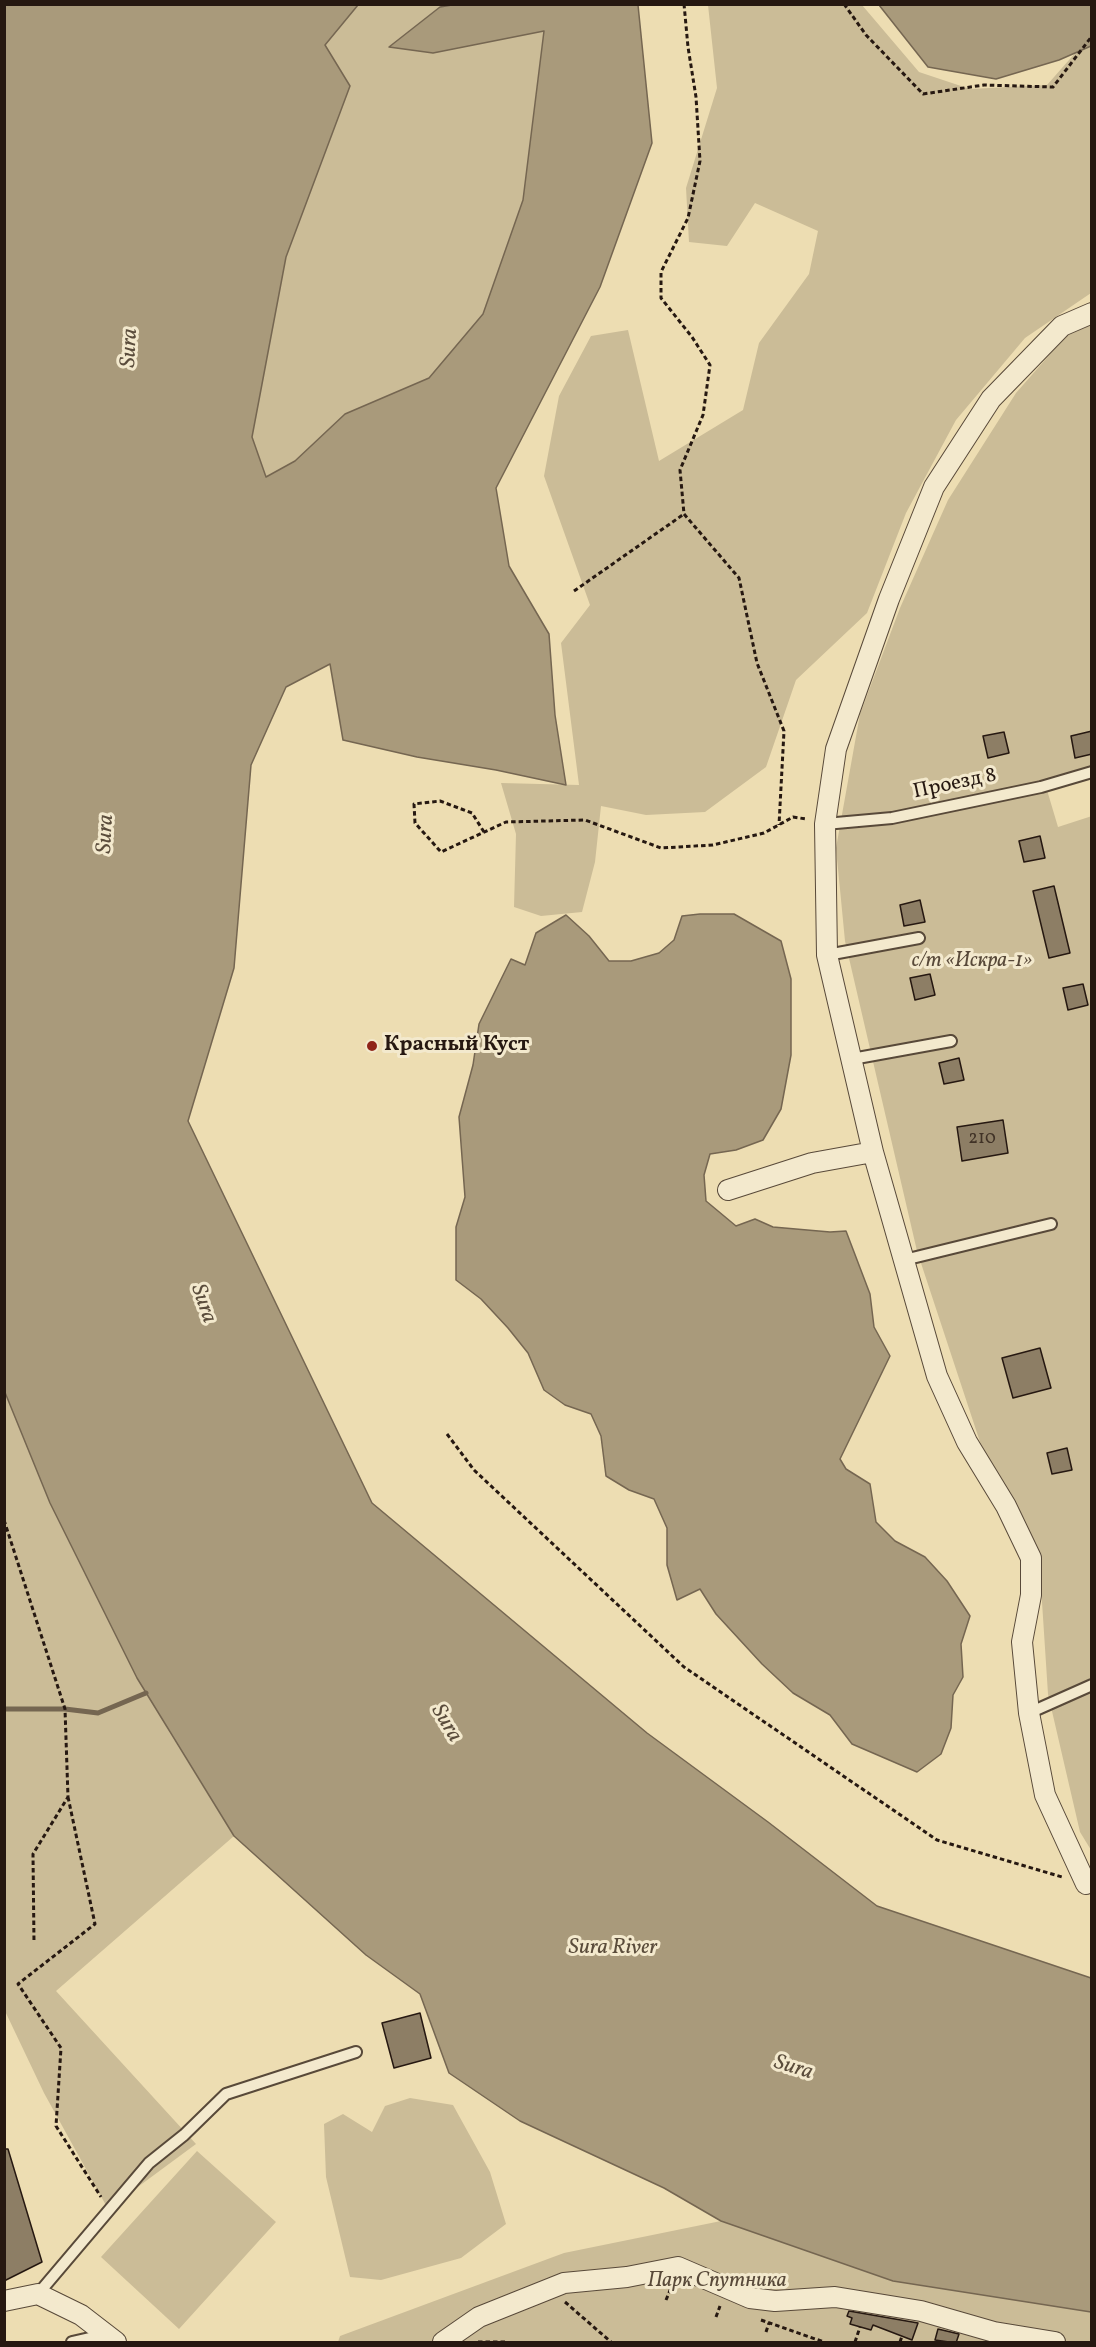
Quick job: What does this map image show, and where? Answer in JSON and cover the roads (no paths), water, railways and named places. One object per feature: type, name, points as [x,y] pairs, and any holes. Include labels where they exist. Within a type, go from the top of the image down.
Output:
[{"type":"street","points":[[1086,1884],[1046,1795],[1029,1713],[1022,1642],[1031,1595],[1031,1558],[1006,1506],[967,1442],[937,1376],[873,1152],[827,955],[825,824],[836,749],[889,599],[934,487],[990,399],[1062,326],[1092,313]]},
{"type":"street","points":[[728,1190],[812,1163],[873,1152]]},
{"type":"street","points":[[443,2343],[479,2317],[564,2283],[627,2277],[678,2267],[750,2298],[775,2301],[835,2297],[921,2311],[994,2332],[1055,2343]]},
{"type":"street","points":[[4,2301],[38,2294],[81,2315],[111,2338]]},
{"type":"lane","name":"Проезд 8","points":[[825,824],[892,818],[1041,787],[1092,772]]},
{"type":"lane","points":[[827,955],[919,938]]},
{"type":"lane","points":[[852,1059],[951,1041]]},
{"type":"lane","points":[[904,1260],[1051,1224]]},
{"type":"lane","points":[[1029,1713],[1092,1685]]},
{"type":"lane","points":[[38,2294],[149,2163],[184,2135],[226,2094],[357,2052]]},
{"type":"lane","points":[[72,2343],[111,2338]]},
{"type":"water","name":"Sura River","points":[[5,4],[358,5],[325,45],[350,86],[286,257],[252,437],[266,477],[295,461],[345,414],[429,378],[483,314],[523,200],[544,31],[433,53],[389,47],[440,7],[452,5],[638,5],[652,143],[600,287],[496,488],[509,566],[549,634],[555,715],[566,785],[496,770],[417,757],[343,740],[330,664],[286,687],[251,765],[234,968],[188,1121],[372,1503],[647,1733],[877,1906],[1091,1978],[1091,2312],[893,2281],[721,2221],[664,2188],[520,2121],[449,2073],[420,1994],[366,1955],[234,1836],[137,1678],[50,1503],[4,1390]]},
{"type":"water","points":[[879,5],[1091,5],[1091,46],[1059,60],[996,79],[928,67]]},
{"type":"water","name":"Красный Куст","points":[[734,914],[781,941],[791,979],[791,1055],[781,1109],[763,1140],[736,1150],[710,1154],[704,1175],[706,1201],[736,1226],[755,1219],[773,1227],[830,1232],[846,1231],[870,1294],[874,1327],[890,1356],[840,1459],[846,1469],[870,1484],[876,1522],[895,1541],[925,1557],[947,1581],[970,1616],[961,1644],[963,1677],[953,1695],[951,1728],[941,1754],[917,1772],[852,1744],[830,1715],[793,1693],[762,1664],[716,1614],[700,1589],[677,1600],[667,1565],[667,1528],[654,1499],[629,1490],[606,1476],[601,1436],[591,1414],[565,1405],[544,1390],[528,1353],[508,1328],[481,1299],[456,1280],[456,1227],[465,1197],[459,1117],[473,1065],[479,1024],[511,959],[525,965],[536,933],[566,915],[589,936],[609,961],[631,961],[659,953],[674,940],[682,916]]},
{"type":"waterway","points":[[4,1709],[65,1709],[98,1713],[146,1693]]},
{"type":"place","name":"Красный Куст","points":[[372,1046]]},
{"type":"water label","name":"Sura","points":[[131,348]]},
{"type":"water label","name":"Sura","points":[[107,834]]},
{"type":"water label","name":"Sura","points":[[202,1304]]},
{"type":"water label","name":"Sura","points":[[445,1724]]},
{"type":"water label","name":"Sura","points":[[793,2069]]},
{"type":"park label","name":"с/т «Искра-1»","points":[[972,962]]},
{"type":"park label","name":"Парк Спутника","points":[[717,2282]]}]
